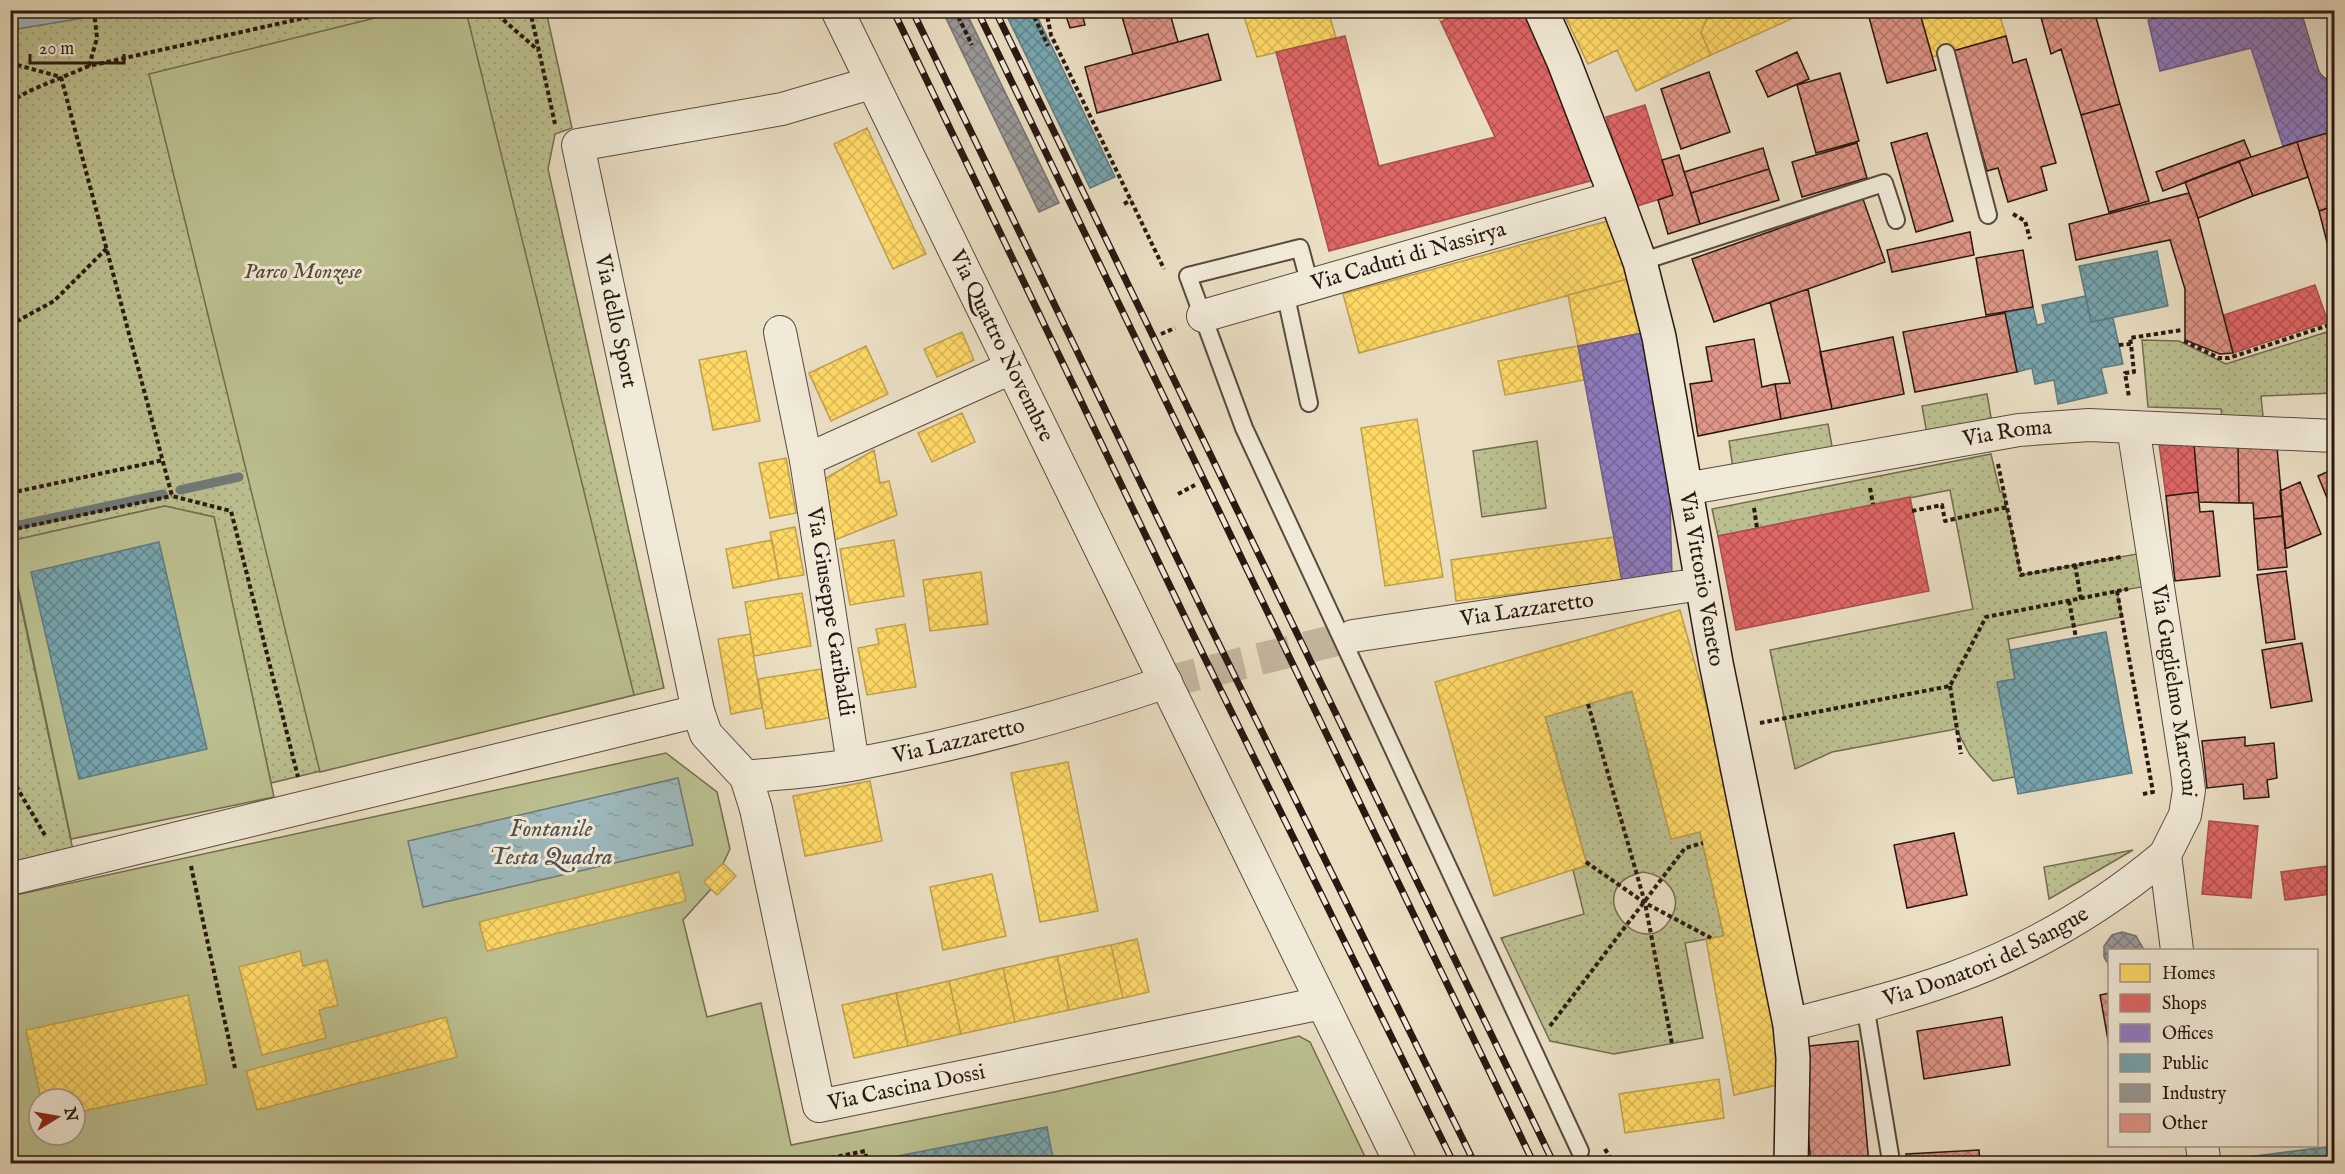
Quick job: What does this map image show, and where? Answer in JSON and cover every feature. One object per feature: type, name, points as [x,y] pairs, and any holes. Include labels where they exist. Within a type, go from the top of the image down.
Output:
[{"type":"street","name":"Via Quattro Novembre","points":[[837,10],[1401,1164]]},
{"type":"street","name":"Via Vittorio Veneto","points":[[1541,10],[1564,62],[1640,262],[1659,337],[1701,584],[1790,1025],[1793,1058],[1791,1164]]},
{"type":"street","points":[[2318,10],[2334,64]]},
{"type":"street","name":"Via dello Sport","points":[[746,777],[706,734],[698,711],[578,145],[782,109],[871,83]]},
{"type":"street","name":"Via Caduti di Nassirya","points":[[1192,320],[1616,197]]},
{"type":"street","name":"Via Giuseppe Garibaldi","points":[[780,332],[806,460],[853,764]]},
{"type":"street","points":[[806,460],[1011,368]]},
{"type":"street","name":"Via Roma","points":[[1685,489],[2019,430],[2089,425],[2334,436]]},
{"type":"street","name":"Via Guglielmo Marconi","points":[[2133,427],[2160,584],[2188,790],[2185,815],[2165,855]]},
{"type":"street","name":"Via Lazzaretto","points":[[1353,636],[1701,584]]},
{"type":"street","name":"Via Lazzaretto","points":[[746,777],[853,764],[973,740],[1103,704],[1166,682]]},
{"type":"street","points":[[10,879],[698,711]]},
{"type":"street","name":"Via Cascina Dossi","points":[[746,777],[756,808],[819,1106],[1322,1003]]},
{"type":"street","points":[[2165,855],[2177,949]]},
{"type":"street","name":"Via Donatori del Sangue","points":[[1790,1025],[1953,978],[2046,937],[2132,882],[2165,855]]},
{"type":"street","points":[[2202,1147],[2205,1164]]},
{"type":"lane","points":[[1946,53],[1988,215]]},
{"type":"lane","points":[[1640,262],[1884,183],[1896,220]]},
{"type":"lane","points":[[1309,403],[1298,288],[1300,248],[1188,276],[1192,320],[1580,1151]]},
{"type":"lane","points":[[1865,1005],[1891,1161]]},
{"type":"path","points":[[89,66],[97,38],[94,10]]},
{"type":"path","points":[[10,102],[28,91],[89,66],[340,10]]},
{"type":"path","points":[[492,10],[539,51]]},
{"type":"path","points":[[955,10],[972,45]]},
{"type":"path","points":[[1032,10],[1048,46]]},
{"type":"path","points":[[1046,10],[1051,35],[1165,270]]},
{"type":"path","points":[[1045,38],[1051,35]]},
{"type":"path","points":[[10,63],[61,77]]},
{"type":"path","points":[[61,77],[108,247],[172,496]]},
{"type":"path","points":[[1124,204],[1131,200]]},
{"type":"path","points":[[10,325],[54,301],[108,247]]},
{"type":"path","points":[[1161,334],[1192,320]]},
{"type":"path","points":[[2184,341],[2219,358],[2229,358],[2332,324],[2334,336]]},
{"type":"path","points":[[2133,427],[2125,373],[2134,372],[2130,338],[2181,330]]},
{"type":"path","points":[[2119,345],[2131,344]]},
{"type":"path","points":[[1992,435],[2021,575],[2154,550]]},
{"type":"path","points":[[10,493],[164,460]]},
{"type":"path","points":[[1178,494],[1195,485]]},
{"type":"path","points":[[10,530],[172,496],[231,510],[306,807]]},
{"type":"path","points":[[1912,511],[1942,505],[1945,520],[2007,507]]},
{"type":"path","points":[[2075,565],[2081,598]]},
{"type":"path","points":[[1961,754],[1950,686],[1986,617],[2160,584]]},
{"type":"path","points":[[2117,591],[2153,792],[2143,794]]},
{"type":"path","points":[[2069,601],[2076,638]]},
{"type":"path","points":[[1730,729],[1950,686]]},
{"type":"path","points":[[1588,704],[1645,903],[1672,1044]]},
{"type":"path","points":[[10,728],[16,786],[10,806]]},
{"type":"path","points":[[16,786],[62,866]]},
{"type":"path","points":[[185,836],[235,1068]]},
{"type":"path","points":[[1548,1032],[1550,1024],[1685,848],[1703,843]]},
{"type":"path","points":[[1586,862],[1645,903],[1711,938]]},
{"type":"path","points":[[1601,1142],[1614,1164]]},
{"type":"path","points":[[831,1158],[865,1151],[867,1162]]},
{"type":"green space","name":"Parco Monzese","points":[[407,10],[466,11],[634,695],[320,772],[149,74]]},
{"type":"green space","name":"Parco Monzese","points":[[10,11],[546,11],[572,128],[555,134],[548,169],[664,688],[271,783],[214,517],[164,506],[11,541]]},
{"type":"green space","points":[[2330,331],[2334,355],[2334,393],[2261,396],[2264,427],[2223,424],[2221,409],[2148,407],[2142,340],[2179,341],[2226,364]]},
{"type":"green space","points":[[1987,394],[1992,423],[1927,434],[1922,406]]},
{"type":"green space","points":[[1828,424],[1833,452],[1733,469],[1729,441]]},
{"type":"green space","points":[[1537,441],[1546,508],[1482,517],[1473,451]]},
{"type":"green space","points":[[1991,454],[2000,492],[2003,492],[2021,575],[2142,553],[2148,586],[2117,591],[2122,617],[2008,639],[2015,679],[1998,682],[2015,777],[1993,781],[1970,755],[1956,729],[1832,752],[1795,769],[1770,650],[1973,609],[1950,490],[1718,536],[1712,509]]},
{"type":"green space","points":[[165,506],[214,517],[274,797],[71,839],[10,541]]},
{"type":"green space","points":[[10,554],[74,855],[10,869]]},
{"type":"green space","points":[[1632,691],[1671,838],[1700,832],[1724,936],[1685,943],[1703,1038],[1614,1054],[1550,1041],[1501,938],[1584,914],[1573,870],[1587,865],[1545,717]],"holes":[[[1643,872],[1665,882],[1674,894],[1675,902],[1671,918],[1659,931],[1645,934],[1632,929],[1621,919],[1615,906],[1615,893],[1624,880]]]},
{"type":"green space","points":[[666,753],[717,792],[730,849],[711,889],[683,920],[707,1017],[761,1003],[791,1145],[1059,1091],[1299,1036],[1310,1042],[1368,1163],[11,1164],[11,896]]},
{"type":"green space","points":[[2133,850],[2049,899],[2044,867]]},
{"type":"water","points":[[27,11],[125,11],[11,30],[11,15]]},
{"type":"water","name":"Fontanile Testa Quadra","points":[[678,778],[693,845],[423,907],[408,841]]},
{"type":"building: Homes","points":[[1242,10],[1328,10],[1336,38],[1257,57]]},
{"type":"building: Homes","points":[[1435,10],[1463,10],[1441,22]]},
{"type":"building: Homes","points":[[1562,10],[1710,10],[1701,33],[1711,55],[1636,91],[1617,50],[1588,64]]},
{"type":"building: Homes","points":[[1710,10],[1811,10],[1711,55],[1701,33]]},
{"type":"building: Homes","points":[[1919,10],[1998,10],[2006,36],[1932,57]]},
{"type":"building: Homes","points":[[867,128],[926,254],[893,269],[834,144]]},
{"type":"building: Homes","points":[[1615,219],[1631,278],[1359,353],[1343,294]]},
{"type":"building: Homes","points":[[1631,278],[1647,332],[1578,346],[1568,295]]},
{"type":"building: Homes","points":[[962,332],[974,360],[937,377],[924,349]]},
{"type":"building: Homes","points":[[866,346],[888,394],[831,421],[809,373]]},
{"type":"building: Homes","points":[[1578,346],[1584,380],[1505,395],[1498,361]]},
{"type":"building: Homes","points":[[746,351],[760,421],[713,430],[699,360]]},
{"type":"building: Homes","points":[[962,413],[975,442],[932,462],[918,433]]},
{"type":"building: Homes","points":[[1417,419],[1443,577],[1385,586],[1361,428]]},
{"type":"building: Homes","points":[[874,450],[880,483],[889,481],[897,515],[835,540],[823,480]]},
{"type":"building: Homes","points":[[786,458],[796,513],[770,518],[759,463]]},
{"type":"building: Homes","points":[[795,527],[804,575],[779,579],[770,532]]},
{"type":"building: Homes","points":[[1614,537],[1622,581],[1456,601],[1451,560]]},
{"type":"building: Homes","points":[[772,540],[779,579],[733,588],[726,549]]},
{"type":"building: Homes","points":[[894,540],[904,596],[850,605],[840,549]]},
{"type":"building: Homes","points":[[981,572],[988,624],[930,631],[923,580]]},
{"type":"building: Homes","points":[[802,593],[811,646],[754,656],[745,602]]},
{"type":"building: Homes","points":[[1680,610],[1742,834],[1786,1083],[1734,1095],[1706,939],[1724,936],[1700,832],[1671,839],[1632,691],[1545,717],[1587,865],[1494,896],[1435,682]]},
{"type":"building: Homes","points":[[905,624],[916,687],[867,695],[858,648],[879,644],[876,629]]},
{"type":"building: Homes","points":[[750,634],[762,708],[731,714],[718,639]]},
{"type":"building: Homes","points":[[821,669],[829,718],[766,729],[758,679]]},
{"type":"building: Homes","points":[[1068,762],[1098,911],[1040,922],[1011,773]]},
{"type":"building: Homes","points":[[870,781],[882,841],[805,856],[793,796]]},
{"type":"building: Homes","points":[[723,863],[736,876],[717,895],[704,882]]},
{"type":"building: Homes","points":[[679,872],[686,901],[487,951],[479,922]]},
{"type":"building: Homes","points":[[992,874],[1006,936],[943,950],[930,887]]},
{"type":"building: Homes","points":[[1137,939],[1149,992],[1123,998],[1111,945]]},
{"type":"building: Homes","points":[[1111,945],[1123,998],[1069,1010],[1057,956]]},
{"type":"building: Homes","points":[[300,951],[303,966],[327,960],[338,1005],[319,1010],[326,1038],[262,1055],[239,967]]},
{"type":"building: Homes","points":[[1057,956],[1069,1010],[1015,1022],[1003,968]]},
{"type":"building: Homes","points":[[1003,968],[1015,1022],[961,1034],[949,981]]},
{"type":"building: Homes","points":[[949,981],[961,1034],[908,1046],[896,993]]},
{"type":"building: Homes","points":[[896,993],[908,1046],[854,1058],[842,1005]]},
{"type":"building: Homes","points":[[188,995],[207,1084],[87,1110],[87,1087],[38,1087],[26,1030]]},
{"type":"building: Homes","points":[[446,1017],[457,1057],[257,1110],[246,1071]]},
{"type":"building: Homes","points":[[1719,1079],[1724,1118],[1625,1133],[1619,1094]]},
{"type":"building: Homes","points":[[10,1095],[16,1123],[10,1124]]},
{"type":"building: Shops","points":[[1463,10],[1530,10],[1598,179],[1329,251],[1276,52],[1345,36],[1379,166],[1495,137],[1441,22]]},
{"type":"building: Shops","points":[[1645,105],[1673,195],[1634,207],[1606,117]]},
{"type":"building: Shops","points":[[2334,284],[2334,317],[2328,285]]},
{"type":"building: Shops","points":[[2315,285],[2328,322],[2233,353],[2224,315]]},
{"type":"building: Shops","points":[[2159,444],[2194,444],[2198,492],[2166,496]]},
{"type":"building: Shops","points":[[1910,497],[1929,591],[1736,630],[1718,536]]},
{"type":"building: Shops","points":[[2209,821],[2258,826],[2251,898],[2202,894]]},
{"type":"building: Shops","points":[[2334,865],[2334,923],[2331,894],[2285,900],[2281,872]]},
{"type":"building: Offices","points":[[2186,10],[2305,10],[2334,105],[2334,131],[2283,146],[2251,48],[2160,71],[2148,20]]},
{"type":"building: Offices","points":[[1647,332],[1669,469],[1672,576],[1622,581],[1578,346]]},
{"type":"building: Public","points":[[1004,10],[1034,10],[1115,177],[1090,188]]},
{"type":"building: Public","points":[[2157,251],[2168,306],[2091,322],[2079,266]]},
{"type":"building: Public","points":[[2086,296],[2091,322],[2113,318],[2123,364],[2101,368],[2107,393],[2058,404],[2054,380],[2035,384],[2032,368],[2017,372],[2005,313],[2033,307],[2037,325],[2046,323],[2042,305]]},
{"type":"building: Public","points":[[159,542],[207,749],[79,779],[31,572]]},
{"type":"building: Public","points":[[2106,632],[2132,773],[2018,794],[1997,682],[2015,679],[2010,650]]},
{"type":"building: Public","points":[[1047,1127],[1054,1164],[862,1163],[867,1162]]},
{"type":"building: Public","points":[[2334,1146],[2334,1164],[2240,1164],[2240,1158]]},
{"type":"building: Industry","points":[[942,10],[965,10],[1059,203],[1039,212]]},
{"type":"building: Industry","points":[[2122,932],[2136,936],[2143,949],[2108,949],[2108,964],[2104,957],[2104,946],[2112,935]]},
{"type":"building: Other","points":[[1064,10],[1081,10],[1085,25],[1070,28]]},
{"type":"building: Other","points":[[1120,10],[1169,10],[1178,42],[1133,54]]},
{"type":"building: Other","points":[[1867,10],[1919,10],[1936,70],[1887,83]]},
{"type":"building: Other","points":[[2039,10],[2094,10],[2120,104],[2081,115],[2061,49],[2051,54]]},
{"type":"building: Other","points":[[1208,34],[1221,80],[1097,113],[1085,67]]},
{"type":"building: Other","points":[[2006,36],[2013,63],[2026,59],[2056,163],[2041,167],[2047,190],[2008,202],[1998,168],[1987,171],[1953,51]]},
{"type":"building: Other","points":[[1797,52],[1809,79],[1768,97],[1756,71]]},
{"type":"building: Other","points":[[1709,72],[1730,132],[1681,149],[1661,89]]},
{"type":"building: Other","points":[[1840,73],[1859,141],[1816,153],[1797,85]]},
{"type":"building: Other","points":[[2120,104],[2149,201],[2109,212],[2081,115]]},
{"type":"building: Other","points":[[2334,131],[2334,206],[2319,211],[2297,142]]},
{"type":"building: Other","points":[[1927,133],[1953,221],[1916,232],[1891,143]]},
{"type":"building: Other","points":[[2244,140],[2251,157],[2163,191],[2156,172]]},
{"type":"building: Other","points":[[2297,142],[2308,177],[2253,196],[2239,161]]},
{"type":"building: Other","points":[[1857,143],[1867,178],[1802,197],[1792,162]]},
{"type":"building: Other","points":[[1763,148],[1769,169],[1691,193],[1684,172]]},
{"type":"building: Other","points":[[1679,155],[1700,224],[1668,234],[1658,200],[1673,195],[1662,160]]},
{"type":"building: Other","points":[[2239,161],[2253,196],[2198,218],[2185,182]]},
{"type":"building: Other","points":[[1769,169],[1779,200],[1700,224],[1691,193]]},
{"type":"building: Other","points":[[2189,193],[2198,218],[2233,353],[2220,354],[2185,340],[2185,289],[2170,240],[2076,260],[2069,224]]},
{"type":"building: Other","points":[[1863,199],[1885,262],[1714,322],[1692,259]]},
{"type":"building: Other","points":[[2334,206],[2334,270],[2319,211]]},
{"type":"building: Other","points":[[1970,232],[1974,255],[1892,272],[1887,250]]},
{"type":"building: Other","points":[[2023,250],[2033,307],[1986,315],[1976,258]]},
{"type":"building: Other","points":[[1808,289],[1832,409],[1781,419],[1775,384],[1790,383],[1770,302]]},
{"type":"building: Other","points":[[2005,313],[2017,372],[1915,392],[1903,332]]},
{"type":"building: Other","points":[[1893,337],[1904,394],[1832,409],[1820,352]]},
{"type":"building: Other","points":[[1754,339],[1762,387],[1775,384],[1781,419],[1698,436],[1690,384],[1712,381],[1706,347]]},
{"type":"building: Other","points":[[2194,444],[2238,446],[2239,503],[2199,502]]},
{"type":"building: Other","points":[[2238,446],[2277,447],[2283,516],[2254,519],[2253,503],[2239,503]]},
{"type":"building: Other","points":[[2334,469],[2334,515],[2318,476]]},
{"type":"building: Other","points":[[2300,482],[2321,534],[2285,549],[2280,491]]},
{"type":"building: Other","points":[[2198,492],[2200,512],[2213,511],[2220,576],[2175,581],[2166,496]]},
{"type":"building: Other","points":[[2283,516],[2287,567],[2258,570],[2254,519]]},
{"type":"building: Other","points":[[2286,571],[2295,639],[2266,643],[2257,575]]},
{"type":"building: Other","points":[[2302,643],[2312,701],[2271,708],[2262,650]]},
{"type":"building: Other","points":[[2245,737],[2245,746],[2274,743],[2277,778],[2267,780],[2269,797],[2244,799],[2243,784],[2207,788],[2202,741]]},
{"type":"building: Other","points":[[1954,833],[1967,895],[1907,908],[1894,845]]},
{"type":"building: Other","points":[[2108,993],[2108,1040],[2100,995]]},
{"type":"building: Other","points":[[2002,1017],[2010,1065],[1924,1079],[1917,1031]]},
{"type":"building: Other","points":[[1858,1041],[1869,1164],[1811,1164],[1800,1047]]},
{"type":"building: Other","points":[[1979,1150],[1980,1164],[1907,1164],[1906,1154]]},
{"type":"building: Other","points":[[2150,1156],[2151,1164],[2101,1164]]},
{"type":"waterway","points":[[180,490],[239,477]]},
{"type":"waterway","points":[[10,527],[163,494]]},
{"type":"tunnel","points":[[1166,682],[1353,636]]},
{"type":"railway","points":[[893,10],[1193,634],[1454,1164]]},
{"type":"railway","points":[[912,10],[1210,626],[1475,1164]]},
{"type":"railway","points":[[977,10],[1534,1164]]},
{"type":"railway","points":[[995,10],[1554,1164]]}]
